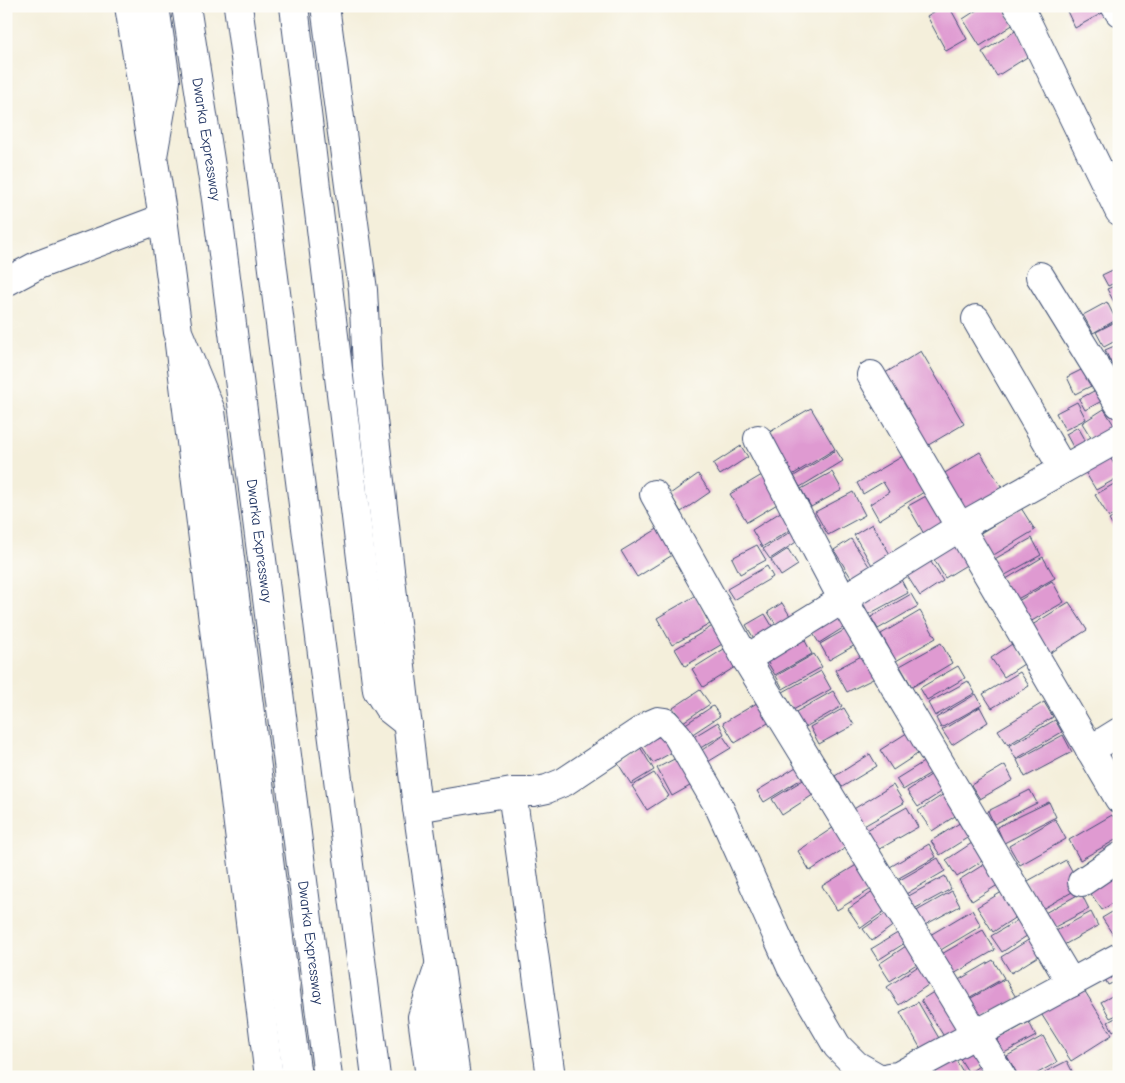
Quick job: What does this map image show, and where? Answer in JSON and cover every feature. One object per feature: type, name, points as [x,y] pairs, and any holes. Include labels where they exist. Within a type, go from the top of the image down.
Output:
[{"type":"main road","points":[[129,6],[163,218],[178,332],[269,1077]]},
{"type":"main road","points":[[153,156],[166,81],[155,6]]},
{"type":"main road","name":"Dwarka Expressway","points":[[186,6],[216,199],[328,1077]]},
{"type":"main road","points":[[238,6],[376,1077]]},
{"type":"main road","points":[[294,6],[377,690],[389,709],[408,724]]},
{"type":"main road","points":[[325,6],[363,290],[367,367],[417,808],[456,1077]]},
{"type":"main road","points":[[1017,6],[1024,16],[1119,211]]},
{"type":"main road","points":[[1115,6],[1119,12]]},
{"type":"main road","points":[[6,282],[38,265],[163,218]]},
{"type":"main road","points":[[1040,276],[1119,404]]},
{"type":"main road","points":[[976,319],[1063,469]]},
{"type":"main road","points":[[178,332],[211,411],[297,1077]]},
{"type":"main road","points":[[871,375],[1119,799]]},
{"type":"main road","points":[[746,658],[960,527],[1119,438]]},
{"type":"main road","points":[[758,439],[842,598],[1071,983]]},
{"type":"main road","points":[[654,494],[746,658],[1002,1077]]},
{"type":"main road","points":[[417,808],[512,792],[533,792],[547,789],[564,782],[650,724],[658,721],[665,722],[677,735],[720,809],[791,967],[837,1046],[864,1073]]},
{"type":"main road","points":[[1090,750],[1119,732]]},
{"type":"main road","points":[[512,792],[551,1077]]},
{"type":"main road","points":[[1082,882],[1119,857]]},
{"type":"main road","points":[[889,1077],[898,1076],[977,1035],[1119,957]]},
{"type":"main road","points":[[430,1077],[422,1017],[440,966]]},
{"type":"building","points":[[944,6],[949,6],[967,39],[946,51],[927,16]]},
{"type":"building","points":[[983,6],[1002,6],[1014,24],[980,46],[963,19]]},
{"type":"building","points":[[1071,6],[1115,6],[1075,28],[1066,9]]},
{"type":"building","points":[[1017,30],[1032,54],[997,76],[982,52]]},
{"type":"building","points":[[1119,267],[1119,281],[1108,286],[1102,275]]},
{"type":"building","points":[[1119,284],[1119,300],[1114,302],[1107,289]]},
{"type":"building","points":[[1107,302],[1116,320],[1093,333],[1083,315]]},
{"type":"building","points":[[1119,320],[1119,339],[1104,347],[1096,332]]},
{"type":"building","points":[[1119,344],[1119,362],[1112,365],[1105,350]]},
{"type":"building","points":[[921,351],[964,424],[925,447],[882,375]]},
{"type":"building","points":[[1093,364],[1101,381],[1075,394],[1067,377]]},
{"type":"building","points":[[1105,385],[1111,396],[1085,410],[1079,399]]},
{"type":"building","points":[[1077,402],[1086,419],[1065,430],[1056,413]]},
{"type":"building","points":[[811,408],[835,449],[792,475],[768,433]]},
{"type":"building","points":[[1104,409],[1117,430],[1095,444],[1082,423]]},
{"type":"building","points":[[1078,427],[1091,450],[1078,456],[1066,434]]},
{"type":"building","points":[[741,446],[748,457],[720,475],[713,464]]},
{"type":"building","points":[[836,450],[843,461],[800,487],[794,476]]},
{"type":"building","points":[[1106,451],[1119,472],[1119,477],[1096,490],[1081,465]]},
{"type":"building","points":[[980,452],[1006,494],[968,516],[943,474]]},
{"type":"building","points":[[903,456],[924,492],[879,520],[870,504],[889,492],[883,482],[863,494],[857,483]]},
{"type":"building","points":[[767,472],[784,500],[747,522],[730,494]]},
{"type":"building","points":[[832,472],[842,490],[811,507],[801,489]]},
{"type":"building","points":[[698,474],[710,492],[681,512],[670,494]]},
{"type":"building","points":[[1119,481],[1119,512],[1109,517],[1095,495]]},
{"type":"building","points":[[937,490],[956,524],[928,541],[908,506]]},
{"type":"building","points":[[853,492],[865,515],[828,535],[815,512]]},
{"type":"building","points":[[787,508],[797,526],[762,547],[752,530]]},
{"type":"building","points":[[1021,508],[1035,530],[992,556],[979,534]]},
{"type":"building","points":[[1119,514],[1119,536],[1109,520]]},
{"type":"building","points":[[872,524],[894,561],[876,572],[854,535]]},
{"type":"building","points":[[664,525],[679,551],[637,577],[621,551]]},
{"type":"building","points":[[798,527],[804,537],[770,559],[763,549]]},
{"type":"building","points":[[957,534],[973,561],[945,578],[929,551]]},
{"type":"building","points":[[1032,538],[1041,555],[1000,578],[991,561]]},
{"type":"building","points":[[851,539],[873,572],[855,584],[834,550]]},
{"type":"building","points":[[757,545],[766,560],[740,574],[732,558]]},
{"type":"building","points":[[788,549],[798,565],[781,576],[771,560]]},
{"type":"building","points":[[924,551],[943,581],[920,596],[901,566]]},
{"type":"building","points":[[1043,557],[1055,578],[1012,602],[1001,582]]},
{"type":"building","points":[[767,566],[773,577],[734,600],[727,589]]},
{"type":"building","points":[[897,572],[908,593],[869,614],[858,594]]},
{"type":"building","points":[[1052,581],[1064,602],[1025,625],[1013,604]]},
{"type":"building","points":[[911,594],[918,606],[878,629],[871,617]]},
{"type":"building","points":[[695,596],[710,624],[672,645],[657,618]]},
{"type":"building","points":[[1069,602],[1087,630],[1047,655],[1029,627]]},
{"type":"building","points":[[782,603],[792,619],[778,628],[768,612]]},
{"type":"building","points":[[844,605],[854,621],[819,643],[809,627]]},
{"type":"building","points":[[920,611],[936,638],[896,661],[881,634]]},
{"type":"building","points":[[765,614],[775,631],[756,642],[746,625]]},
{"type":"building","points":[[719,622],[729,640],[685,666],[675,649]]},
{"type":"building","points":[[855,624],[864,640],[829,660],[820,644]]},
{"type":"building","points":[[802,635],[812,654],[775,675],[764,656]]},
{"type":"building","points":[[1015,642],[1027,662],[1004,677],[991,658]]},
{"type":"building","points":[[941,643],[952,663],[912,687],[900,666]]},
{"type":"building","points":[[732,644],[743,662],[703,687],[692,669]]},
{"type":"building","points":[[867,653],[879,676],[847,692],[835,670]]},
{"type":"building","points":[[814,654],[822,667],[783,689],[776,676]]},
{"type":"building","points":[[958,666],[965,678],[927,700],[920,688]]},
{"type":"building","points":[[821,671],[831,689],[793,710],[783,692]]},
{"type":"building","points":[[1020,672],[1029,686],[992,708],[983,694]]},
{"type":"building","points":[[968,681],[975,693],[935,716],[928,703]]},
{"type":"building","points":[[700,690],[710,704],[683,722],[673,708]]},
{"type":"building","points":[[833,691],[842,706],[802,729],[794,713]]},
{"type":"building","points":[[976,694],[982,705],[941,728],[936,718]]},
{"type":"building","points":[[767,697],[778,717],[735,743],[723,723]]},
{"type":"building","points":[[1044,702],[1053,717],[1008,745],[998,730]]},
{"type":"building","points":[[713,706],[720,716],[691,735],[684,725]]},
{"type":"building","points":[[980,707],[988,722],[952,745],[942,730]]},
{"type":"building","points":[[844,708],[854,725],[819,744],[810,727]]},
{"type":"building","points":[[1055,720],[1062,732],[1016,759],[1009,746]]},
{"type":"building","points":[[718,722],[724,734],[697,750],[690,739]]},
{"type":"building","points":[[913,729],[925,749],[893,770],[880,750]]},
{"type":"building","points":[[665,734],[678,749],[653,763],[641,745]]},
{"type":"building","points":[[1063,735],[1072,752],[1025,777],[1017,760]]},
{"type":"building","points":[[723,736],[731,748],[706,763],[699,752]]},
{"type":"building","points":[[640,747],[654,770],[631,784],[617,762]]},
{"type":"building","points":[[870,754],[877,766],[842,787],[835,776]]},
{"type":"building","points":[[682,755],[697,782],[672,796],[657,768]]},
{"type":"building","points":[[930,758],[937,769],[903,790],[896,779]]},
{"type":"building","points":[[801,764],[808,775],[764,802],[757,791]]},
{"type":"building","points":[[1005,765],[1013,780],[980,799],[971,785]]},
{"type":"building","points":[[938,770],[949,787],[918,807],[907,791]]},
{"type":"building","points":[[654,773],[669,796],[647,810],[632,786]]},
{"type":"building","points":[[813,774],[822,789],[782,815],[772,799]]},
{"type":"building","points":[[893,785],[904,803],[862,827],[852,810]]},
{"type":"building","points":[[950,790],[963,811],[932,831],[918,811]]},
{"type":"building","points":[[1030,790],[1037,803],[994,824],[988,811]]},
{"type":"building","points":[[1049,802],[1056,817],[1004,843],[997,827]]},
{"type":"building","points":[[907,807],[918,827],[876,851],[865,831]]},
{"type":"building","points":[[1112,815],[1119,826],[1119,838],[1080,860],[1069,840]]},
{"type":"building","points":[[966,819],[975,833],[940,855],[931,841]]},
{"type":"building","points":[[1055,819],[1066,839],[1020,865],[1009,846]]},
{"type":"building","points":[[840,823],[853,843],[810,871],[798,851]]},
{"type":"building","points":[[978,839],[990,856],[957,877],[946,860]]},
{"type":"building","points":[[929,844],[936,857],[897,879],[890,867]]},
{"type":"building","points":[[938,858],[945,871],[906,894],[898,881]]},
{"type":"building","points":[[991,860],[1004,881],[972,901],[959,880]]},
{"type":"building","points":[[1066,860],[1081,887],[1042,909],[1026,882]]},
{"type":"building","points":[[863,861],[878,885],[837,910],[822,886]]},
{"type":"building","points":[[1119,870],[1119,899],[1102,910],[1089,891]]},
{"type":"building","points":[[945,876],[951,889],[912,910],[905,898]]},
{"type":"building","points":[[880,887],[893,905],[861,928],[848,909]]},
{"type":"building","points":[[1010,887],[1025,911],[993,932],[977,907]]},
{"type":"building","points":[[952,891],[960,906],[921,927],[913,913]]},
{"type":"building","points":[[1081,893],[1089,909],[1051,929],[1043,914]]},
{"type":"building","points":[[894,908],[902,919],[872,941],[863,929]]},
{"type":"building","points":[[1119,908],[1119,940],[1117,941],[1102,918]]},
{"type":"building","points":[[972,910],[981,926],[934,954],[925,938]]},
{"type":"building","points":[[1091,912],[1098,926],[1062,946],[1054,932]]},
{"type":"building","points":[[1026,915],[1036,930],[1002,952],[991,936]]},
{"type":"building","points":[[906,928],[913,938],[878,960],[871,949]]},
{"type":"building","points":[[983,930],[995,950],[952,975],[940,955]]},
{"type":"building","points":[[1038,934],[1048,950],[1011,973],[1001,957]]},
{"type":"building","points":[[915,940],[926,958],[890,981],[879,964]]},
{"type":"building","points":[[993,960],[1004,978],[965,1000],[955,982]]},
{"type":"building","points":[[926,961],[938,978],[899,1005],[887,987]]},
{"type":"building","points":[[1119,967],[1119,980],[1108,985],[1103,975]]},
{"type":"building","points":[[1005,979],[1017,999],[976,1023],[964,1002]]},
{"type":"building","points":[[1081,985],[1112,1035],[1071,1061],[1040,1012]]},
{"type":"building","points":[[943,986],[967,1024],[945,1038],[921,1000]]},
{"type":"building","points":[[1119,992],[1119,1014],[1110,1018],[1101,1002]]},
{"type":"building","points":[[918,1002],[940,1040],[922,1051],[900,1012]]},
{"type":"building","points":[[1119,1016],[1119,1028],[1113,1031],[1108,1022]]},
{"type":"building","points":[[1029,1022],[1036,1036],[1004,1053],[997,1039]]},
{"type":"building","points":[[1043,1036],[1057,1062],[1031,1077],[1019,1077],[1007,1056]]},
{"type":"building","points":[[978,1042],[989,1059],[969,1073],[957,1054]]},
{"type":"building","points":[[953,1055],[966,1077],[939,1077],[933,1067]]},
{"type":"building","points":[[1067,1061],[1075,1077],[1047,1077],[1045,1072]]},
{"type":"building","points":[[991,1062],[995,1077],[970,1077],[969,1075]]}]
